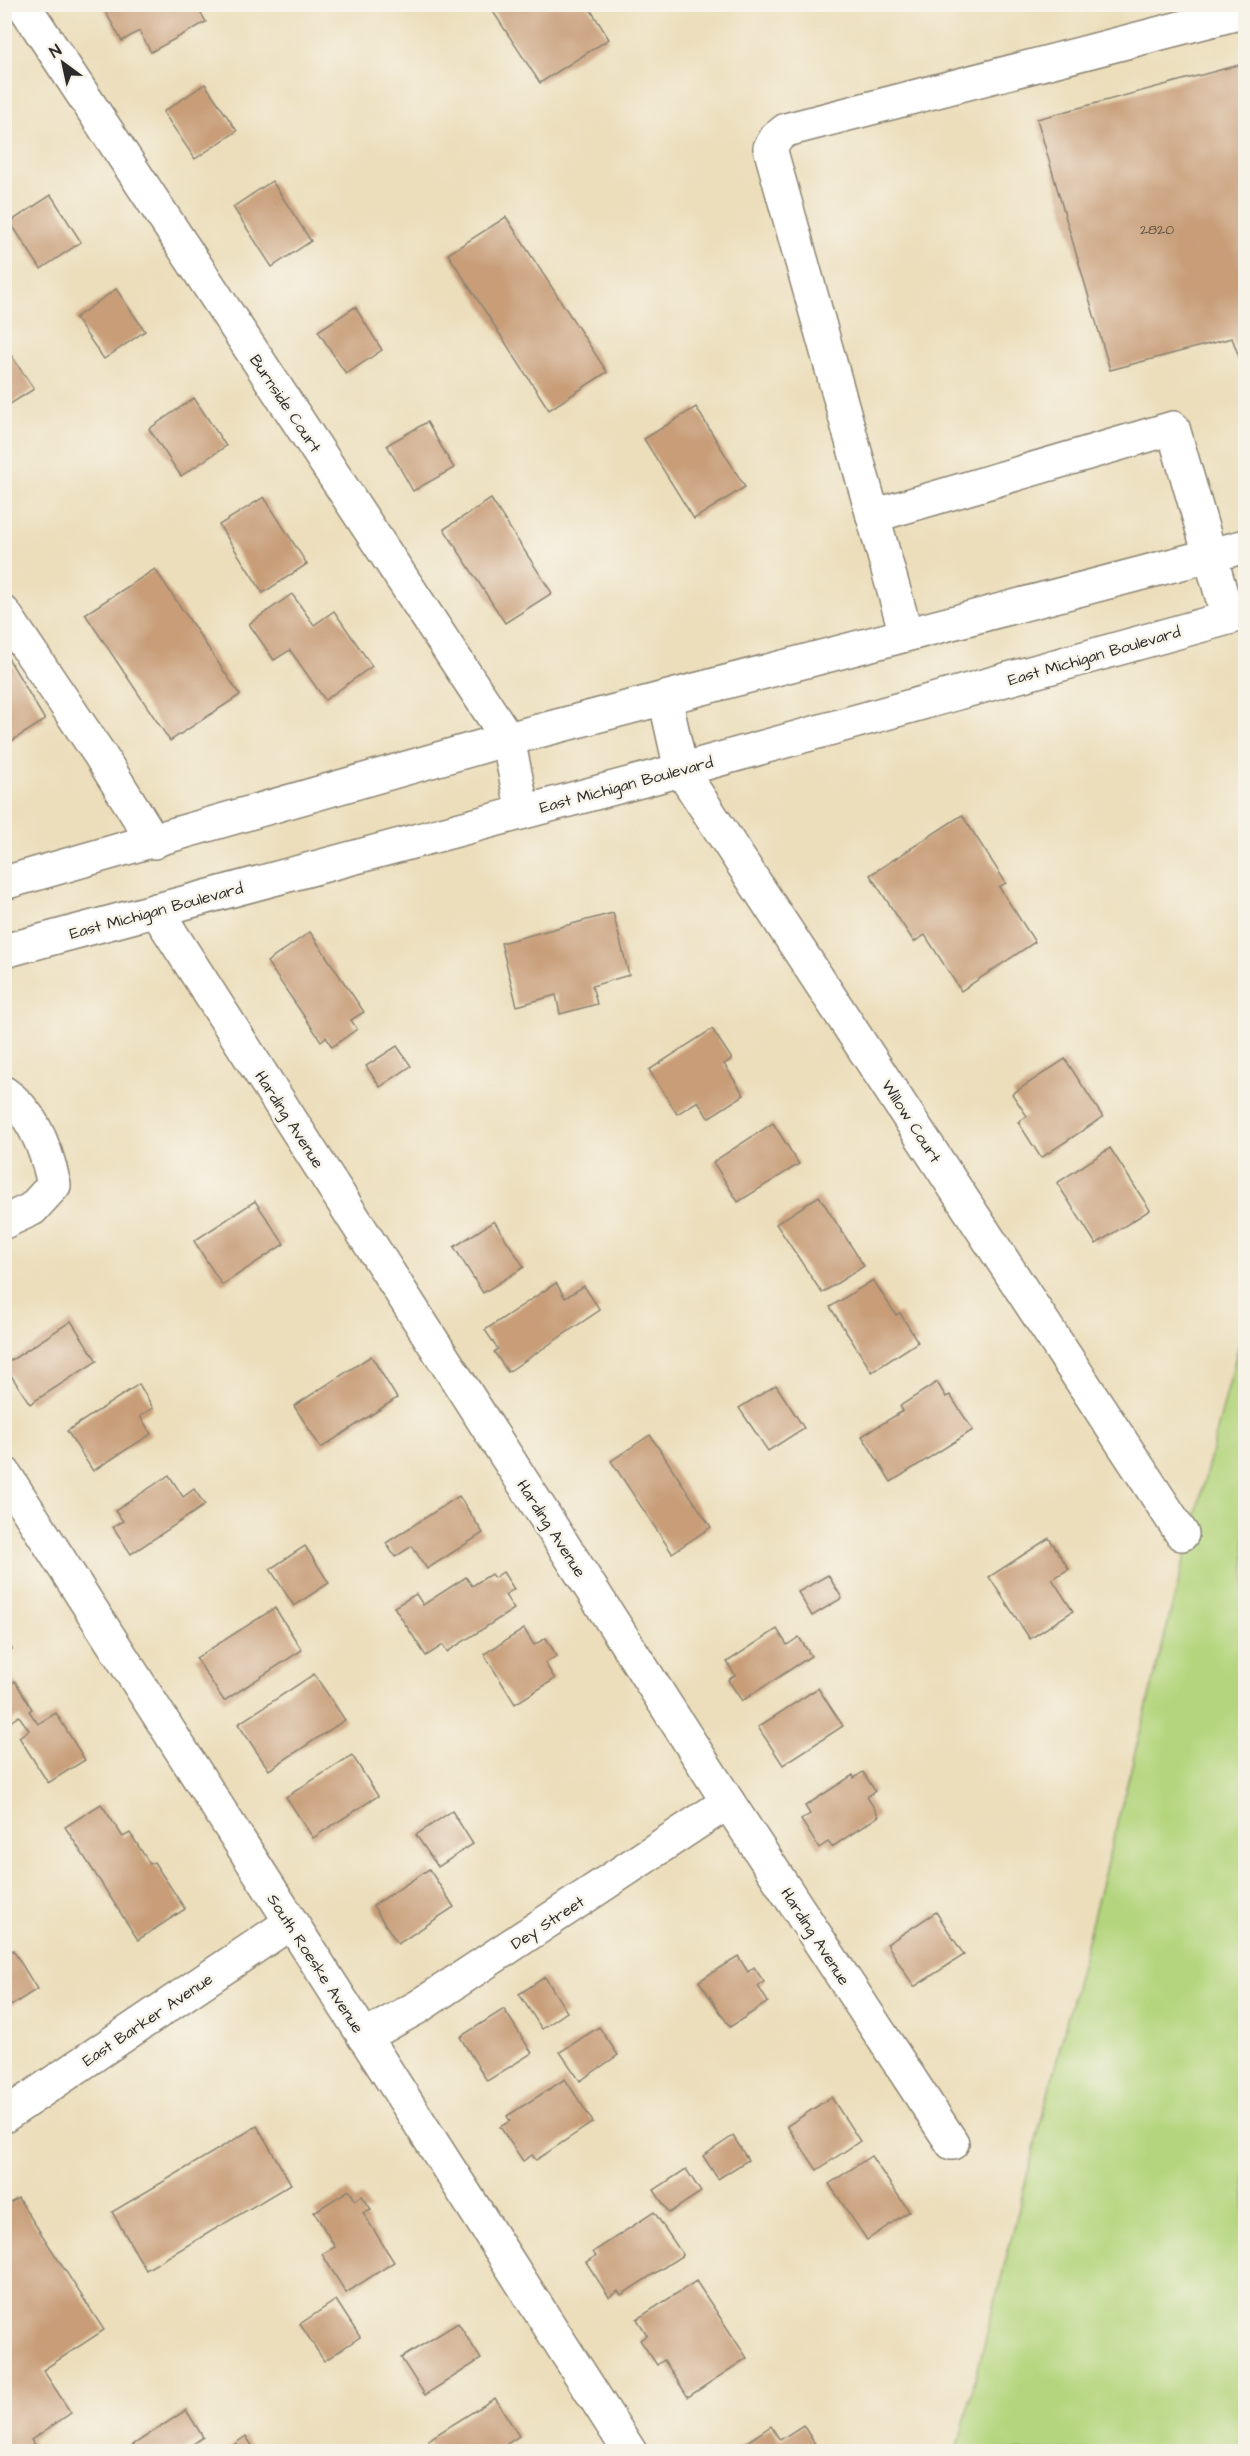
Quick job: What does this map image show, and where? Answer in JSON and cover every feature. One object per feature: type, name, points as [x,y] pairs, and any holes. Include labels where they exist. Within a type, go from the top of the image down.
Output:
[{"type":"street","name":"Burnside Court","points":[[23,4],[508,739],[523,812]]},
{"type":"street","points":[[906,634],[770,148],[776,138],[786,130],[1245,11]]},
{"type":"street","points":[[873,516],[1173,428],[1212,555],[1237,615]]},
{"type":"street","points":[[4,883],[508,739],[1245,546]]},
{"type":"street","points":[[4,612],[100,755],[154,842]]},
{"type":"street","name":"East Michigan Boulevard","points":[[4,951],[681,770],[1237,615]]},
{"type":"street","name":"Willow Court","points":[[665,698],[681,770],[1182,1534]]},
{"type":"street","name":"Harding Avenue","points":[[156,910],[728,1802],[952,2143]]},
{"type":"street","points":[[4,1093],[17,1101],[39,1135],[49,1159],[54,1185],[32,1209],[4,1222]]},
{"type":"street","name":"South Roeske Avenue","points":[[4,1473],[630,2451]]},
{"type":"street","name":"Dey Street","points":[[364,2037],[418,2007],[728,1802]]},
{"type":"street","name":"East Barker Avenue","points":[[4,2116],[290,1923]]},
{"type":"green space","points":[[1245,1321],[1245,2451],[957,2451]]},
{"type":"building","points":[[101,4],[196,4],[206,22],[151,52],[139,31],[122,41]]},
{"type":"building","points":[[488,4],[587,4],[609,39],[540,83]]},
{"type":"building","points":[[1246,63],[1246,376],[1232,338],[1110,370],[1037,119]]},
{"type":"building","points":[[205,84],[237,131],[195,159],[163,112]]},
{"type":"building","points":[[272,181],[311,241],[272,267],[233,207]]},
{"type":"building","points":[[51,195],[81,242],[41,269],[10,222]]},
{"type":"building","points":[[506,217],[607,372],[549,410],[448,254]]},
{"type":"building","points":[[116,289],[145,331],[104,359],[75,318]]},
{"type":"building","points":[[355,307],[382,350],[346,374],[318,331]]},
{"type":"building","points":[[4,345],[34,389],[4,408]]},
{"type":"building","points":[[194,398],[226,446],[181,476],[149,429]]},
{"type":"building","points":[[696,407],[745,487],[694,519],[644,439]]},
{"type":"building","points":[[427,422],[454,468],[413,491],[387,445]]},
{"type":"building","points":[[264,497],[307,564],[263,593],[219,525]]},
{"type":"building","points":[[491,499],[552,593],[505,623],[444,529]]},
{"type":"building","points":[[155,569],[240,695],[170,741],[85,614]]},
{"type":"building","points":[[292,594],[314,625],[334,611],[372,666],[325,700],[290,650],[274,660],[249,624]]},
{"type":"building","points":[[4,651],[45,720],[4,746]]},
{"type":"building","points":[[962,815],[1006,883],[999,887],[1035,942],[961,991],[925,935],[914,942],[870,875]]},
{"type":"building","points":[[613,913],[629,975],[592,986],[597,1004],[560,1014],[556,995],[517,1006],[501,943]]},
{"type":"building","points":[[310,932],[364,1012],[351,1020],[357,1029],[332,1047],[326,1037],[321,1041],[267,962]]},
{"type":"building","points":[[712,1029],[732,1059],[724,1064],[744,1095],[708,1118],[698,1101],[677,1114],[649,1070]]},
{"type":"building","points":[[397,1046],[411,1066],[380,1087],[366,1066]]},
{"type":"building","points":[[1065,1059],[1103,1117],[1041,1158],[1018,1122],[1027,1116],[1012,1094]]},
{"type":"building","points":[[773,1123],[799,1164],[738,1202],[713,1162]]},
{"type":"building","points":[[1110,1148],[1150,1210],[1096,1244],[1057,1183]]},
{"type":"building","points":[[819,1196],[864,1266],[822,1293],[776,1224]]},
{"type":"building","points":[[255,1201],[284,1244],[222,1285],[194,1241]]},
{"type":"building","points":[[494,1221],[524,1267],[483,1293],[454,1247]]},
{"type":"building","points":[[873,1280],[896,1315],[900,1313],[918,1342],[872,1372],[830,1307]]},
{"type":"building","points":[[556,1283],[565,1298],[584,1286],[600,1310],[508,1372],[494,1352],[498,1349],[485,1330]]},
{"type":"building","points":[[71,1321],[97,1361],[30,1404],[4,1365]]},
{"type":"building","points":[[371,1356],[397,1398],[321,1448],[294,1406]]},
{"type":"building","points":[[937,1382],[946,1397],[950,1395],[973,1430],[891,1482],[862,1436],[903,1411],[900,1406]]},
{"type":"building","points":[[139,1384],[153,1408],[140,1416],[151,1434],[93,1471],[67,1431]]},
{"type":"building","points":[[776,1385],[804,1428],[768,1451],[739,1408]]},
{"type":"building","points":[[650,1435],[711,1527],[672,1553],[611,1461]]},
{"type":"building","points":[[169,1475],[183,1497],[194,1489],[205,1505],[131,1554],[113,1527],[123,1521],[115,1511]]},
{"type":"building","points":[[459,1496],[483,1533],[427,1569],[412,1546],[395,1557],[386,1543]]},
{"type":"building","points":[[1049,1538],[1069,1569],[1052,1579],[1073,1611],[1030,1639],[989,1577]]},
{"type":"building","points":[[305,1546],[329,1583],[294,1606],[270,1569]]},
{"type":"building","points":[[503,1572],[514,1589],[505,1595],[514,1609],[447,1652],[443,1645],[426,1656],[394,1607],[416,1594],[423,1605],[466,1577],[472,1586],[491,1574],[494,1578]]},
{"type":"building","points":[[828,1575],[842,1598],[812,1616],[798,1592]]},
{"type":"building","points":[[275,1608],[302,1650],[224,1701],[196,1658]]},
{"type":"building","points":[[524,1629],[534,1645],[546,1638],[557,1656],[545,1663],[555,1679],[515,1704],[484,1654]]},
{"type":"building","points":[[777,1629],[787,1645],[799,1637],[811,1656],[742,1701],[728,1680],[735,1675],[727,1662]]},
{"type":"building","points":[[4,1638],[12,1649],[4,1654]]},
{"type":"building","points":[[314,1674],[345,1720],[269,1770],[238,1724]]},
{"type":"building","points":[[15,1681],[32,1709],[29,1711],[38,1724],[56,1713],[85,1760],[48,1783],[19,1737],[29,1730],[19,1716],[4,1726],[4,1688]]},
{"type":"building","points":[[818,1688],[843,1726],[783,1765],[758,1727]]},
{"type":"building","points":[[352,1755],[378,1796],[313,1838],[286,1797]]},
{"type":"building","points":[[863,1772],[875,1791],[867,1797],[879,1816],[832,1847],[828,1842],[819,1848],[801,1820],[810,1814],[805,1806],[853,1775],[854,1778]]},
{"type":"building","points":[[101,1804],[123,1837],[130,1833],[150,1864],[154,1862],[185,1909],[138,1940],[65,1827]]},
{"type":"building","points":[[452,1811],[473,1844],[438,1867],[416,1835]]},
{"type":"building","points":[[429,1869],[454,1907],[398,1944],[373,1906]]},
{"type":"building","points":[[936,1912],[964,1955],[914,1987],[887,1944]]},
{"type":"building","points":[[13,1950],[37,1989],[9,2007],[4,2000],[4,1955]]},
{"type":"building","points":[[738,1956],[748,1972],[754,1967],[764,1982],[758,1986],[768,2002],[730,2027],[699,1981]]},
{"type":"building","points":[[545,1977],[567,2012],[542,2029],[519,1994]]},
{"type":"building","points":[[504,2009],[532,2053],[487,2081],[460,2037]]},
{"type":"building","points":[[599,2027],[618,2055],[580,2081],[560,2052]]},
{"type":"building","points":[[565,2079],[593,2122],[536,2160],[532,2155],[523,2161],[500,2127],[510,2121],[507,2116]]},
{"type":"building","points":[[831,2097],[860,2141],[817,2170],[787,2126]]},
{"type":"building","points":[[257,2126],[291,2184],[146,2270],[112,2212]]},
{"type":"building","points":[[733,2136],[748,2160],[718,2179],[703,2156]]},
{"type":"building","points":[[871,2156],[909,2211],[867,2240],[829,2184]]},
{"type":"building","points":[[686,2169],[701,2192],[669,2213],[654,2190]]},
{"type":"building","points":[[349,2190],[355,2200],[362,2196],[371,2209],[363,2213],[394,2262],[346,2293],[322,2254],[335,2247],[314,2212]]},
{"type":"building","points":[[18,2198],[104,2330],[43,2370],[71,2413],[31,2440],[39,2452],[4,2452],[4,2207]]},
{"type":"building","points":[[654,2212],[683,2255],[621,2295],[618,2291],[609,2297],[586,2262],[596,2256],[593,2252]]},
{"type":"building","points":[[696,2281],[747,2358],[688,2397],[664,2360],[657,2365],[640,2340],[647,2335],[637,2319]]},
{"type":"building","points":[[336,2300],[360,2337],[324,2361],[300,2324]]},
{"type":"building","points":[[458,2323],[481,2359],[425,2395],[401,2358]]},
{"type":"building","points":[[495,2398],[519,2436],[495,2452],[435,2452],[428,2440]]},
{"type":"building","points":[[186,2410],[203,2437],[181,2452],[122,2452]]},
{"type":"building","points":[[803,2425],[820,2452],[732,2452],[771,2426],[780,2440]]},
{"type":"building","points":[[246,2436],[256,2452],[223,2452]]}]
